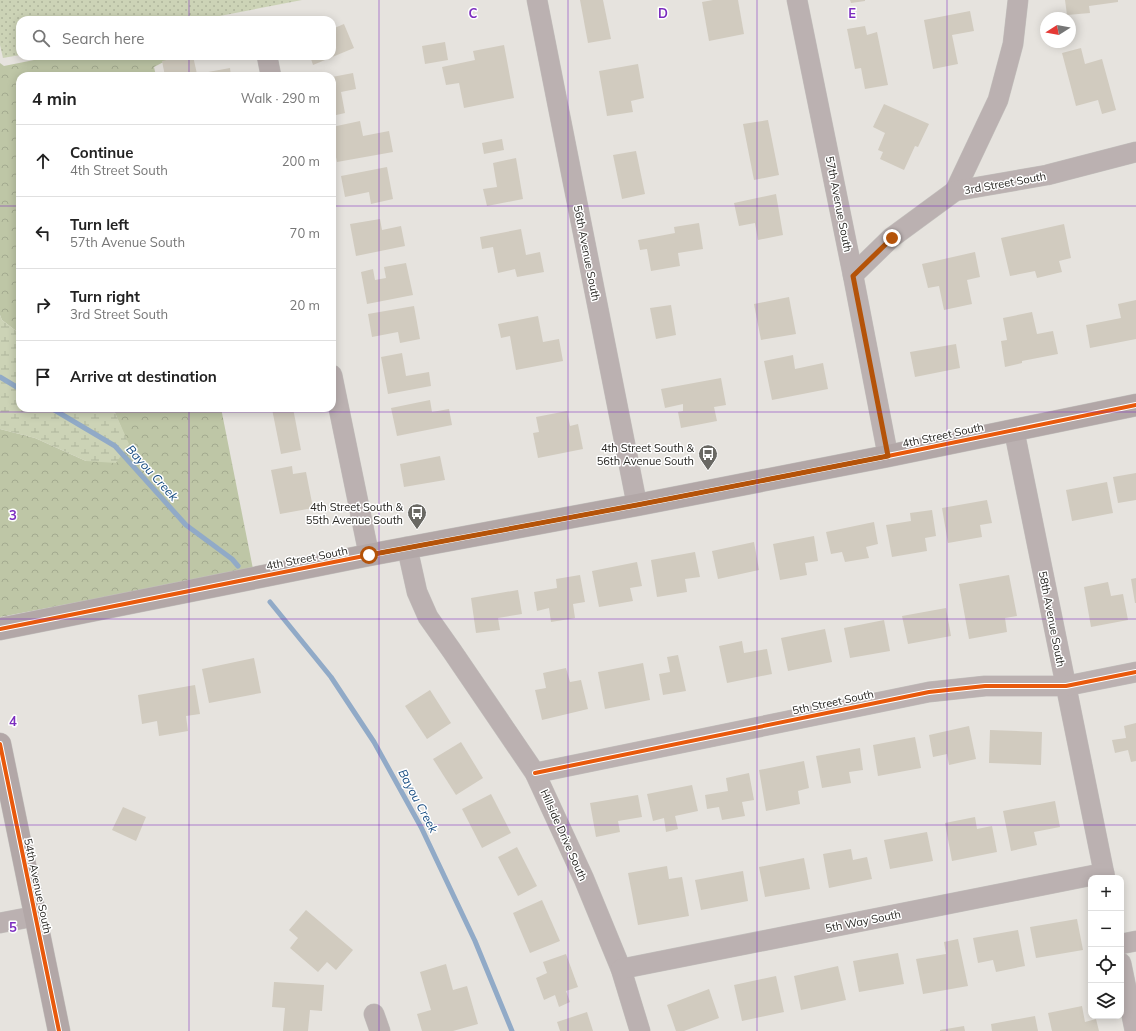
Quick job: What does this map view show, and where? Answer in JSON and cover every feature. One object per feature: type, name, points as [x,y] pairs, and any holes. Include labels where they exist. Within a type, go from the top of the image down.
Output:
[{"type":"street","name":"56th Avenue South","points":[[537,0],[637,505]]},
{"type":"street","name":"57th Avenue South","points":[[798,0],[888,456]]},
{"type":"street","points":[[955,191],[998,100],[1013,44],[1018,0]]},
{"type":"street","points":[[268,60],[270,72]]},
{"type":"street","name":"3rd Street South","points":[[853,276],[892,238],[955,191],[1047,175],[1136,152]]},
{"type":"street","points":[[336,394],[369,555]]},
{"type":"street","name":"4th Street South","points":[[0,629],[369,555],[888,456],[1136,405]]},
{"type":"street","name":"58th Avenue South","points":[[1014,430],[1104,875]]},
{"type":"street","name":"Hillside Drive South","points":[[407,548],[417,592],[428,617],[536,772],[622,969],[640,1031]]},
{"type":"street","name":"5th Street South","points":[[536,772],[929,692],[985,686],[1066,686],[1136,672]]},
{"type":"street","name":"54th Avenue South","points":[[0,744],[59,1031]]},
{"type":"street","name":"5th Way South","points":[[622,969],[1088,879]]},
{"type":"street","points":[[0,923],[36,916]]},
{"type":"street","points":[[1124,943],[1136,941]]},
{"type":"street","points":[[1124,979],[1134,1031]]},
{"type":"green space","points":[[0,0],[302,0],[220,16],[16,16],[16,56],[3,58],[0,45]]},
{"type":"green space","points":[[34,60],[167,60],[154,67],[155,72],[16,72],[16,331],[2,320],[0,315],[0,63],[4,66]]},
{"type":"green space","points":[[0,315],[2,320],[16,331],[16,412],[115,412],[129,444],[116,463],[86,461],[35,438],[0,429]]},
{"type":"green space","points":[[115,412],[222,412],[253,569],[0,617],[0,429],[35,438],[86,461],[128,444]]},
{"type":"building","points":[[580,0],[603,0],[611,39],[588,43]]},
{"type":"building","points":[[713,0],[738,0],[744,34],[709,41],[702,2]]},
{"type":"building","points":[[850,0],[865,0],[865,1],[851,3]]},
{"type":"building","points":[[1065,0],[1118,0],[1118,2],[1089,6],[1090,13],[1076,14],[1076,12],[1067,12]]},
{"type":"building","points":[[970,11],[974,31],[952,35],[958,64],[933,69],[924,20]]},
{"type":"building","points":[[344,24],[354,48],[336,55],[336,27]]},
{"type":"building","points":[[865,26],[867,35],[877,32],[888,85],[865,89],[861,68],[855,69],[847,29]]},
{"type":"building","points":[[445,42],[448,60],[425,64],[422,46]]},
{"type":"building","points":[[504,45],[514,98],[464,108],[459,83],[446,85],[442,67],[475,60],[473,51]]},
{"type":"building","points":[[1081,48],[1085,64],[1102,59],[1116,110],[1102,114],[1098,100],[1076,106],[1062,53]]},
{"type":"building","points":[[194,60],[197,72],[164,72],[162,61]]},
{"type":"building","points":[[311,60],[325,60],[313,65]]},
{"type":"building","points":[[638,64],[644,98],[631,101],[633,112],[607,116],[599,71]]},
{"type":"building","points":[[230,68],[230,72],[208,72]]},
{"type":"building","points":[[353,73],[356,89],[341,92],[345,113],[336,115],[336,76]]},
{"type":"building","points":[[884,104],[929,124],[918,147],[915,146],[904,170],[880,159],[883,152],[878,150],[885,133],[873,127]]},
{"type":"building","points":[[768,120],[779,175],[754,180],[743,124]]},
{"type":"building","points":[[360,121],[363,136],[389,131],[393,152],[337,162],[336,126]]},
{"type":"building","points":[[502,139],[504,150],[484,154],[482,143]]},
{"type":"building","points":[[636,151],[645,194],[622,199],[613,155]]},
{"type":"building","points":[[516,158],[523,199],[487,206],[483,189],[497,187],[493,163]]},
{"type":"building","points":[[387,167],[393,199],[371,204],[369,192],[345,197],[341,176]]},
{"type":"building","points":[[776,194],[783,235],[758,240],[755,223],[739,226],[734,203]]},
{"type":"building","points":[[380,219],[382,230],[401,226],[405,246],[356,256],[350,224]]},
{"type":"building","points":[[699,223],[703,249],[678,253],[680,266],[651,271],[647,249],[640,250],[638,240],[675,233],[674,227]]},
{"type":"building","points":[[1064,224],[1071,258],[1059,261],[1062,272],[1037,278],[1035,271],[1010,276],[1001,238]]},
{"type":"building","points":[[521,229],[526,255],[540,252],[544,272],[517,277],[515,269],[498,273],[493,247],[482,249],[480,237]]},
{"type":"building","points":[[975,252],[980,277],[967,280],[972,304],[944,310],[939,286],[928,288],[922,264]]},
{"type":"building","points":[[406,263],[413,295],[367,304],[361,272],[373,269],[375,280],[386,278],[384,267]]},
{"type":"building","points":[[789,297],[796,334],[761,340],[754,304]]},
{"type":"building","points":[[1136,300],[1136,339],[1090,348],[1086,325],[1121,318],[1118,304]]},
{"type":"building","points":[[671,305],[676,335],[656,339],[650,308]]},
{"type":"building","points":[[414,306],[420,339],[400,343],[398,332],[372,337],[368,314]]},
{"type":"building","points":[[1032,312],[1037,334],[1053,331],[1058,354],[1022,361],[1022,363],[1005,367],[1001,341],[1007,340],[1003,318]]},
{"type":"building","points":[[538,316],[543,342],[559,339],[563,361],[516,370],[510,336],[501,338],[498,324]]},
{"type":"building","points":[[956,344],[960,368],[915,377],[910,352]]},
{"type":"building","points":[[402,353],[406,376],[429,372],[431,386],[388,394],[381,357]]},
{"type":"building","points":[[793,355],[795,369],[823,363],[828,389],[772,400],[764,361]]},
{"type":"building","points":[[721,378],[726,405],[714,407],[717,421],[681,428],[678,412],[683,411],[683,404],[665,408],[661,389]]},
{"type":"building","points":[[430,400],[432,412],[449,409],[452,425],[397,436],[391,408]]},
{"type":"building","points":[[567,411],[570,426],[578,424],[583,449],[538,458],[533,433],[539,432],[536,417]]},
{"type":"building","points":[[273,412],[294,412],[301,450],[281,454]]},
{"type":"building","points":[[440,456],[445,480],[404,487],[400,464]]},
{"type":"building","points":[[292,466],[293,474],[306,472],[313,508],[280,514],[271,470]]},
{"type":"building","points":[[1136,473],[1136,500],[1118,503],[1113,477]]},
{"type":"building","points":[[1107,482],[1113,513],[1072,521],[1066,490]]},
{"type":"building","points":[[987,500],[992,523],[980,525],[982,537],[948,543],[942,508]]},
{"type":"building","points":[[932,510],[936,536],[925,538],[927,551],[892,557],[886,525],[911,521],[910,513]]},
{"type":"building","points":[[874,522],[878,544],[866,547],[869,558],[845,562],[842,552],[831,554],[826,532]]},
{"type":"building","points":[[814,536],[818,561],[805,563],[807,575],[780,580],[773,544]]},
{"type":"building","points":[[754,542],[759,570],[718,579],[712,551]]},
{"type":"building","points":[[695,552],[700,577],[685,579],[687,592],[657,597],[651,560]]},
{"type":"building","points":[[637,562],[642,586],[630,588],[633,601],[599,607],[592,571]]},
{"type":"building","points":[[580,575],[585,602],[573,604],[575,618],[551,622],[549,608],[537,611],[534,592],[557,588],[556,579]]},
{"type":"building","points":[[1009,575],[1017,616],[1005,618],[1007,632],[969,639],[959,584]]},
{"type":"building","points":[[1136,578],[1136,603],[1135,603],[1131,579]]},
{"type":"building","points":[[1108,582],[1111,596],[1123,594],[1128,620],[1091,627],[1084,587]]},
{"type":"building","points":[[518,590],[522,614],[498,618],[500,630],[476,633],[471,598]]},
{"type":"building","points":[[946,608],[951,636],[908,644],[902,616]]},
{"type":"building","points":[[884,620],[890,651],[850,658],[844,628]]},
{"type":"building","points":[[825,629],[832,662],[788,671],[781,638]]},
{"type":"building","points":[[742,641],[744,653],[767,649],[772,674],[727,683],[719,646]]},
{"type":"building","points":[[678,655],[686,691],[663,695],[659,674],[670,672],[667,657]]},
{"type":"building","points":[[254,658],[261,693],[209,703],[202,669]]},
{"type":"building","points":[[643,663],[650,700],[605,709],[598,672]]},
{"type":"building","points":[[566,668],[570,682],[581,680],[588,709],[542,720],[535,690],[546,688],[543,673]]},
{"type":"building","points":[[195,685],[200,714],[186,716],[188,731],[159,736],[157,721],[142,724],[138,695]]},
{"type":"building","points":[[430,690],[451,723],[427,739],[405,706]]},
{"type":"building","points":[[1136,723],[1136,761],[1131,762],[1128,750],[1115,753],[1112,740],[1126,738],[1124,726]]},
{"type":"building","points":[[969,726],[976,759],[949,765],[947,754],[933,757],[929,735]]},
{"type":"building","points":[[990,730],[1042,732],[1041,765],[989,763]]},
{"type":"building","points":[[915,737],[921,768],[878,776],[873,745]]},
{"type":"building","points":[[461,742],[483,778],[456,795],[433,759]]},
{"type":"building","points":[[860,748],[863,770],[849,772],[851,783],[822,788],[816,756]]},
{"type":"building","points":[[804,761],[809,788],[798,791],[800,804],[766,811],[759,770]]},
{"type":"building","points":[[749,773],[754,800],[742,802],[745,816],[722,820],[719,807],[707,809],[705,795],[728,791],[726,778]]},
{"type":"building","points":[[692,785],[698,811],[675,816],[678,829],[666,832],[664,818],[653,821],[647,794]]},
{"type":"building","points":[[491,794],[511,833],[482,848],[462,809]]},
{"type":"building","points":[[638,795],[642,817],[618,821],[620,832],[596,837],[590,803]]},
{"type":"building","points":[[1055,801],[1060,827],[1034,832],[1037,845],[1011,851],[1003,811]]},
{"type":"building","points":[[123,807],[146,817],[136,841],[112,830]]},
{"type":"building","points":[[975,817],[977,829],[992,826],[997,852],[952,861],[945,823]]},
{"type":"building","points":[[927,832],[933,861],[890,869],[884,840]]},
{"type":"building","points":[[517,847],[537,886],[518,896],[498,857]]},
{"type":"building","points":[[851,849],[853,860],[867,857],[872,879],[829,888],[823,854]]},
{"type":"building","points":[[804,858],[810,889],[765,897],[759,867]]},
{"type":"building","points":[[667,866],[669,879],[682,877],[689,916],[638,925],[628,873]]},
{"type":"building","points":[[743,871],[748,901],[701,910],[695,880]]},
{"type":"building","points":[[542,900],[560,941],[530,953],[513,913]]},
{"type":"building","points":[[306,910],[353,950],[336,970],[327,962],[318,972],[290,948],[298,938],[289,930]]},
{"type":"building","points":[[1077,919],[1083,950],[1036,958],[1030,927]]},
{"type":"building","points":[[1018,930],[1025,966],[996,972],[993,960],[978,963],[973,938]]},
{"type":"building","points":[[958,939],[968,986],[923,994],[916,959],[946,954],[944,942]]},
{"type":"building","points":[[898,953],[904,984],[859,992],[853,961]]},
{"type":"building","points":[[566,954],[578,987],[566,991],[570,1002],[559,1007],[555,995],[544,1000],[536,978],[547,973],[543,962]]},
{"type":"building","points":[[446,964],[453,990],[467,986],[478,1024],[453,1031],[422,1031],[417,1014],[431,1010],[420,972]]},
{"type":"building","points":[[838,966],[846,1000],[801,1010],[794,976]]},
{"type":"building","points":[[776,976],[784,1012],[742,1021],[734,985]]},
{"type":"building","points":[[274,982],[324,985],[322,1011],[310,1010],[308,1031],[283,1031],[285,1008],[272,1007]]},
{"type":"building","points":[[709,989],[719,1018],[684,1031],[676,1031],[667,1005]]},
{"type":"building","points":[[1082,1006],[1085,1022],[1096,1019],[1099,1031],[1052,1031],[1048,1013]]},
{"type":"building","points":[[587,1012],[593,1031],[560,1031],[557,1022]]},
{"type":"building","points":[[1035,1016],[1038,1031],[992,1031],[991,1024]]},
{"type":"building","points":[[964,1026],[965,1031],[940,1031],[940,1030]]},
{"type":"waterway","name":"Bayou Creek","points":[[0,377],[16,387]]},
{"type":"waterway","name":"Bayou Creek","points":[[58,412],[115,446],[186,525],[232,559],[238,566]]},
{"type":"waterway","name":"Bayou Creek","points":[[270,602],[331,677],[374,742],[421,827],[475,941],[512,1031]]},
{"type":"cycle path","points":[[0,629],[369,555],[888,456],[1136,405]]},
{"type":"cycle path","points":[[535,773],[929,692],[985,686],[1066,686],[1136,672]]},
{"type":"cycle path","points":[[0,744],[59,1031]]},
{"type":"place","name":"4th Street South & 56th Avenue South","points":[[708,471]]},
{"type":"place","name":"4th Street South & 55th Avenue South","points":[[417,530]]},
{"type":"route","points":[[369,555],[888,456],[853,276],[892,238]]}]
